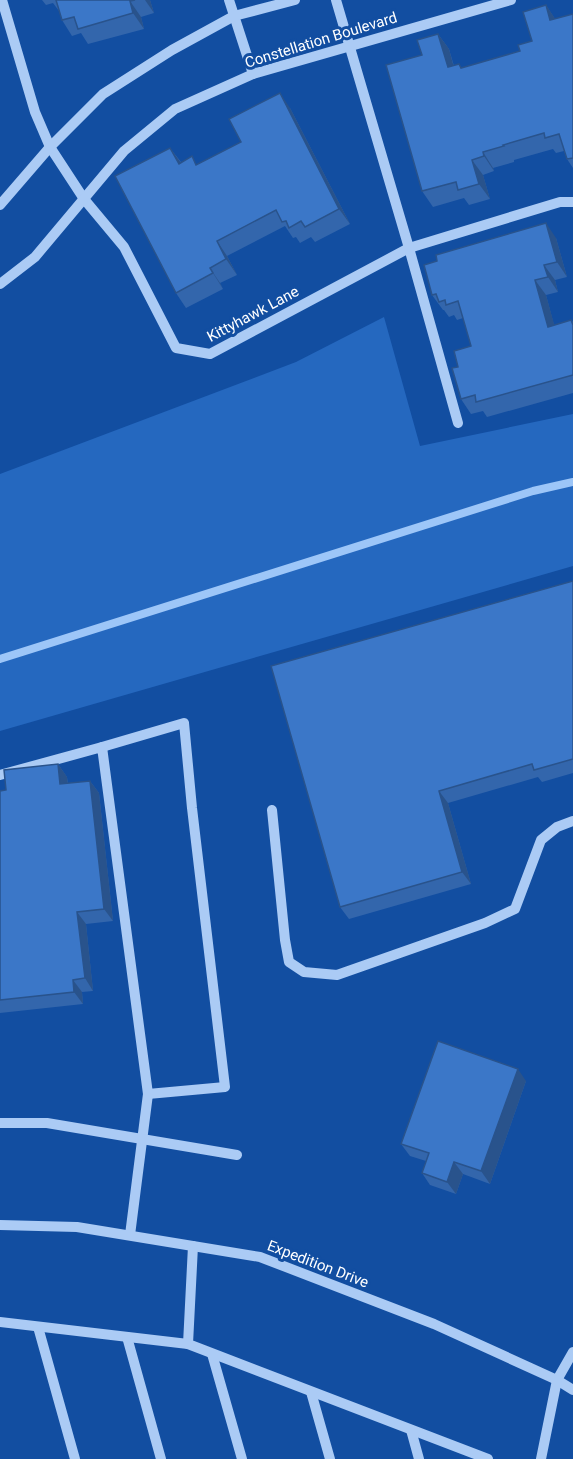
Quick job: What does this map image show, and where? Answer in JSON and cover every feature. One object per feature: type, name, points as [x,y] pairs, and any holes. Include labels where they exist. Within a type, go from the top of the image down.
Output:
[{"type":"street","name":"Kittyhawk Lane","points":[[2,0],[34,112],[50,147],[84,199],[124,247],[176,348],[210,354],[409,248],[560,202],[573,202]]},
{"type":"street","points":[[229,0],[253,74]]},
{"type":"street","points":[[0,205],[50,147],[103,94],[172,50],[234,16],[295,0]]},
{"type":"street","points":[[336,0],[458,423]]},
{"type":"street","name":"Constellation Boulevard","points":[[0,284],[35,257],[124,151],[175,109],[253,74],[504,1]]},
{"type":"street","points":[[0,775],[184,723],[225,1087],[148,1094]]},
{"type":"street","points":[[102,747],[148,1094],[130,1235]]},
{"type":"street","points":[[272,810],[285,940],[290,962],[304,972],[337,975],[486,923],[515,909],[541,840],[557,827],[573,821]]},
{"type":"street","points":[[0,1123],[47,1123],[237,1155]]},
{"type":"street","name":"Expedition Drive","points":[[0,1225],[77,1227],[260,1257],[434,1324],[557,1380],[573,1390]]},
{"type":"street","points":[[188,1344],[193,1246]]},
{"type":"street","points":[[0,1322],[188,1344],[488,1459]]},
{"type":"street","points":[[38,1327],[75,1459]]},
{"type":"street","points":[[127,1337],[161,1459]]},
{"type":"street","points":[[542,1459],[557,1380],[573,1352]]},
{"type":"street","points":[[212,1354],[242,1459]]},
{"type":"street","points":[[311,1392],[330,1459]]},
{"type":"street","points":[[411,1430],[419,1459]]},
{"type":"shaded area","points":[[384,317],[420,446],[573,414],[573,566],[0,731],[0,474],[296,362]]},
{"type":"building","points":[[56,0],[135,0],[130,1],[133,13],[78,29],[74,17],[62,20]]},
{"type":"building","points":[[546,5],[550,20],[573,14],[573,158],[567,159],[559,134],[545,138],[544,133],[483,152],[484,156],[472,160],[479,184],[458,190],[456,182],[422,191],[386,65],[422,55],[417,40],[438,34],[448,67],[459,64],[461,68],[520,51],[518,45],[532,41],[523,12]]},
{"type":"building","points":[[280,93],[339,209],[305,227],[301,221],[289,228],[286,221],[282,222],[276,210],[217,241],[226,259],[210,268],[213,273],[176,293],[115,176],[170,148],[179,164],[192,156],[196,165],[241,142],[229,119]]},
{"type":"building","points":[[546,223],[557,262],[544,265],[548,277],[535,280],[548,327],[571,320],[573,325],[573,375],[476,402],[475,395],[461,399],[452,368],[458,367],[454,351],[471,346],[458,301],[446,305],[445,300],[439,302],[436,294],[432,295],[424,265],[437,261],[436,255]]},
{"type":"building","points":[[573,581],[573,759],[534,770],[532,764],[439,791],[462,872],[340,907],[271,666]]},
{"type":"building","points":[[58,764],[60,784],[90,781],[104,909],[77,912],[85,978],[73,980],[74,992],[0,1000],[0,791],[6,790],[4,770]]},
{"type":"building","points":[[438,1041],[518,1069],[481,1171],[454,1162],[447,1182],[422,1173],[429,1153],[401,1144]]},
{"type":"waterway","points":[[0,659],[533,491],[573,482]]}]
